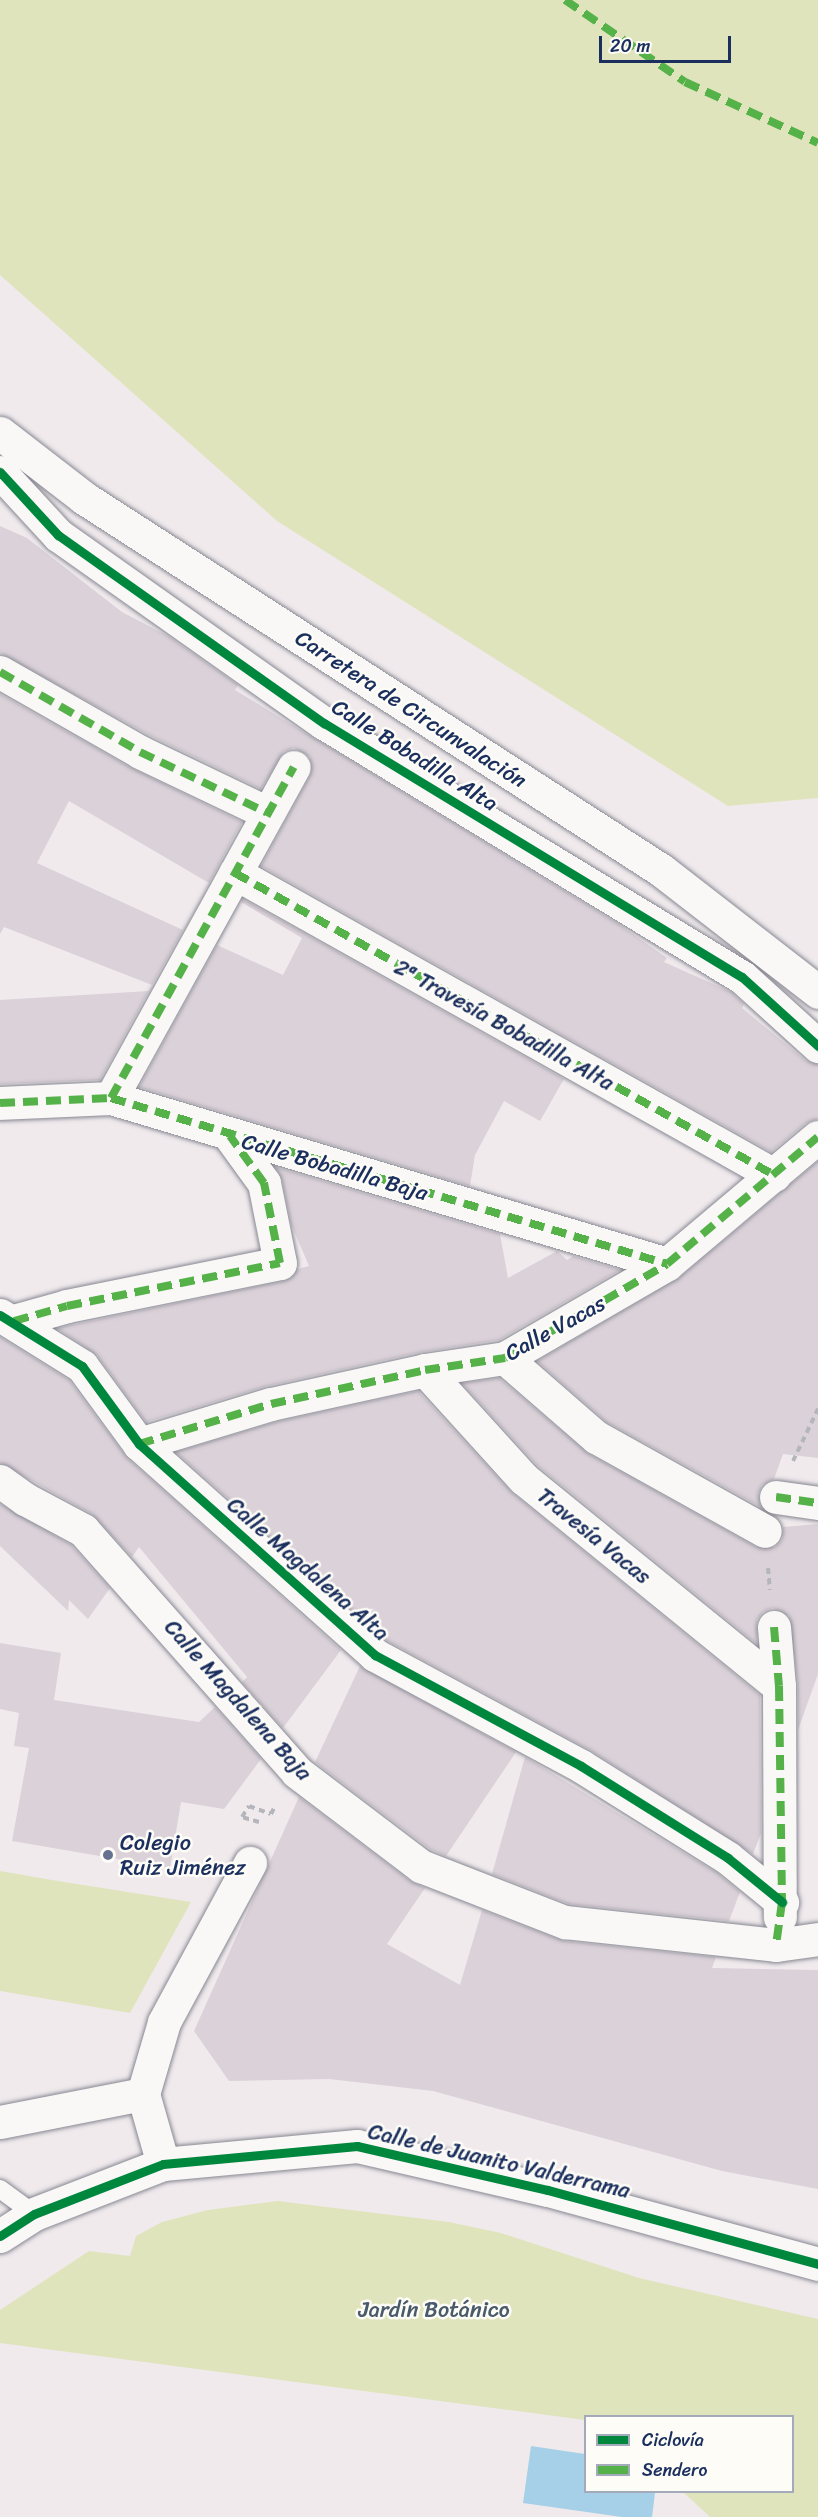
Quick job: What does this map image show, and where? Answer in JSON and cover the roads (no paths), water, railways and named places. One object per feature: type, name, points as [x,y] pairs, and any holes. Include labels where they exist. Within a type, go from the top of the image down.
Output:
[{"type":"street","name":"Carretera de Circunvalación","points":[[0,433],[84,498],[661,870],[818,992]]},
{"type":"street","name":"Calle Bobadilla Alta","points":[[4,474],[58,535],[257,676],[324,723],[742,977],[818,1046]]},
{"type":"street","points":[[0,672],[140,752],[266,812]]},
{"type":"street","points":[[111,1098],[235,873],[266,812],[294,767]]},
{"type":"street","name":"2ª Travesía Bobadilla Alta","points":[[235,873],[774,1175]]},
{"type":"street","name":"Calle Bobadilla Baja","points":[[0,1103],[111,1098],[230,1136],[667,1264]]},
{"type":"street","points":[[7,1318],[279,1263],[264,1182],[230,1136]]},
{"type":"street","name":"Calle Vacas","points":[[139,1444],[271,1404],[425,1370],[506,1358],[667,1264],[818,1137]]},
{"type":"street","name":"Calle Magdalena Alta","points":[[7,1318],[81,1366],[139,1444],[375,1655],[581,1766],[728,1858],[782,1902]]},
{"type":"street","points":[[506,1358],[596,1437],[765,1531]]},
{"type":"street","name":"Travesía Vacas","points":[[425,1370],[524,1479],[779,1686]]},
{"type":"street","name":"Calle Magdalena Baja","points":[[0,1481],[25,1499],[83,1530],[297,1772],[421,1866],[565,1922],[776,1945],[818,1939]]},
{"type":"street","points":[[777,1497],[818,1503]]},
{"type":"street","points":[[774,1627],[779,1686],[782,1902],[776,1945]]},
{"type":"street","points":[[163,2164],[143,2094],[164,2022],[250,1863]]},
{"type":"street","points":[[0,2122],[143,2094]]},
{"type":"street","name":"Calle de Juanito Valderrama","points":[[0,2236],[34,2214],[163,2164],[357,2146],[548,2190],[818,2264]]},
{"type":"lane","points":[[0,2189],[34,2214]]},
{"type":"water","points":[[531,2446],[584,2454],[584,2493],[655,2493],[652,2517],[622,2517],[523,2503]]},
{"type":"place","name":"Colegio Ruiz Jiménez","points":[[108,1855]]},
{"type":"park label","name":"Jardín Botánico","points":[[434,2310]]}]
